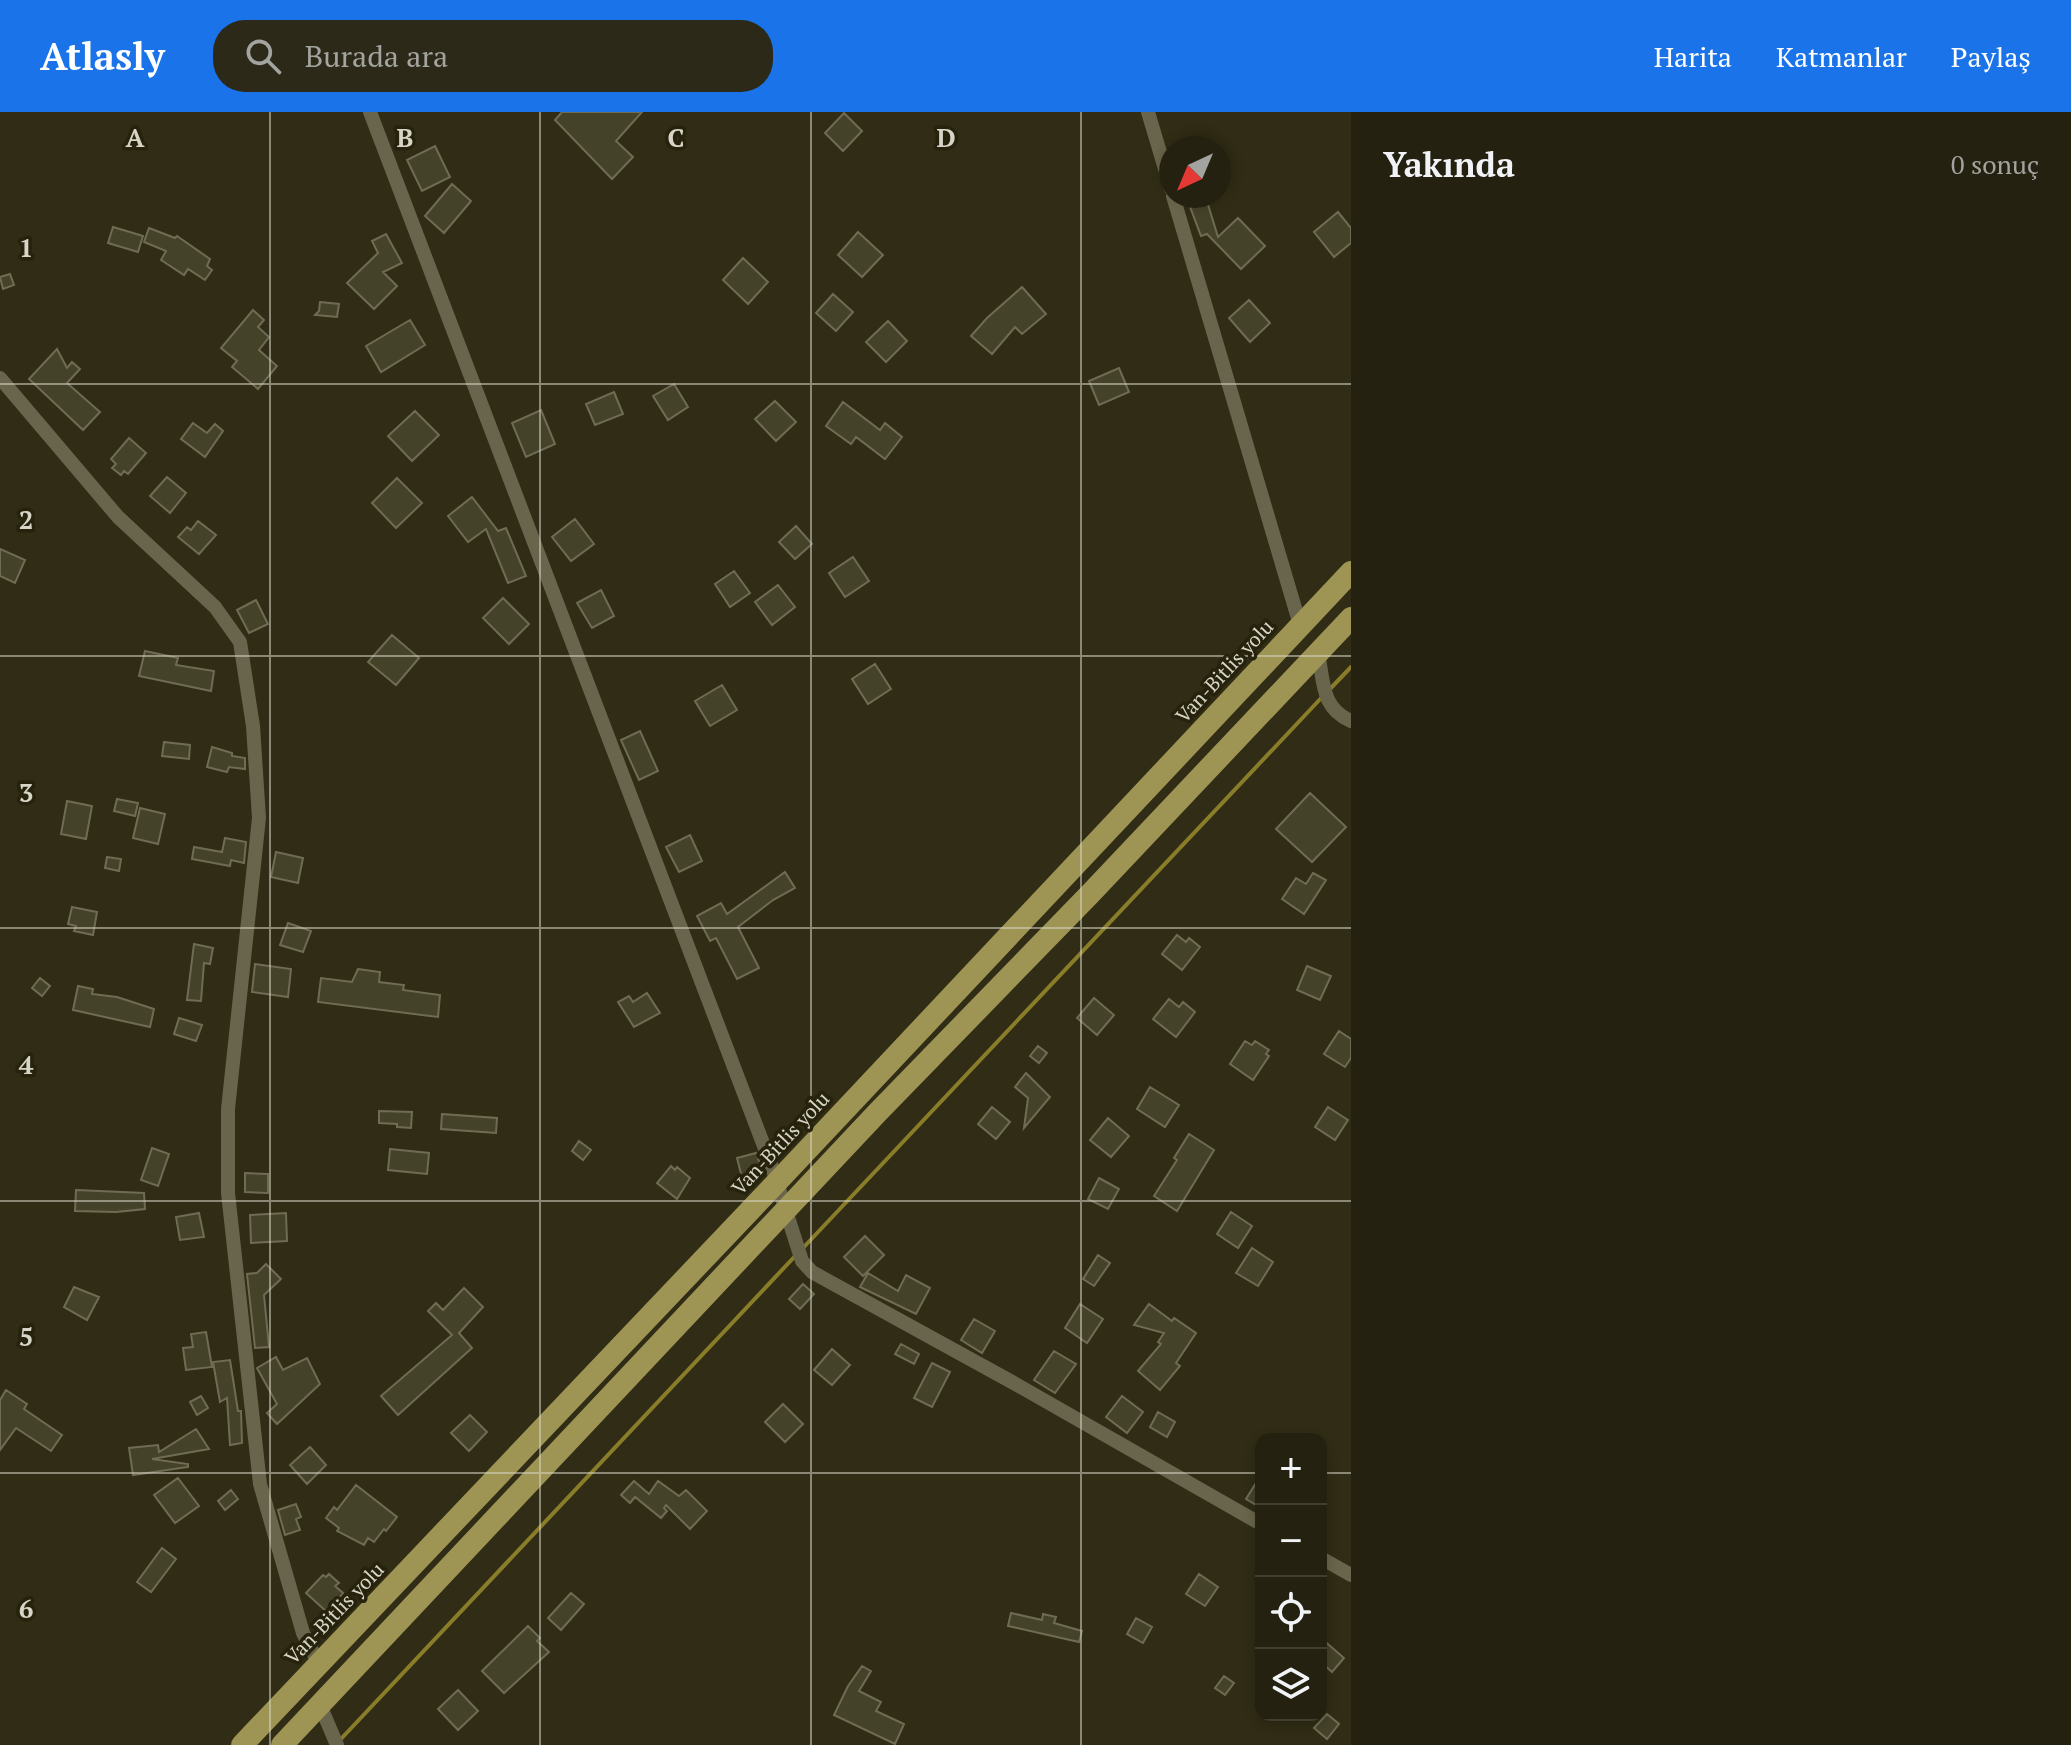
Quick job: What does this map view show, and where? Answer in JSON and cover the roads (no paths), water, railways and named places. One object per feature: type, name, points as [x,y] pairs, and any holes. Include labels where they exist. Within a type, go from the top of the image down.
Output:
[{"type":"highway","name":"Van-Bitlis yolu","points":[[242,1745],[1351,572]]},
{"type":"highway","points":[[282,1745],[878,1112],[1351,618]]},
{"type":"street","points":[[370,112],[807,1267],[1255,1521]]},
{"type":"street","points":[[1148,112],[1159,149]]},
{"type":"street","points":[[1177,208],[1300,625]]},
{"type":"street","points":[[0,378],[118,517],[215,607],[240,642],[253,726],[259,818],[228,1109],[228,1193],[260,1484],[303,1633],[319,1664]]},
{"type":"street","points":[[1318,653],[1340,714]]},
{"type":"street","points":[[1327,1561],[1351,1575]]},
{"type":"street","points":[[320,1705],[337,1745]]},
{"type":"waterway","points":[[1330,689],[1351,667]]},
{"type":"waterway","points":[[803,1248],[1324,695]]},
{"type":"waterway","points":[[340,1740],[797,1254]]}]
